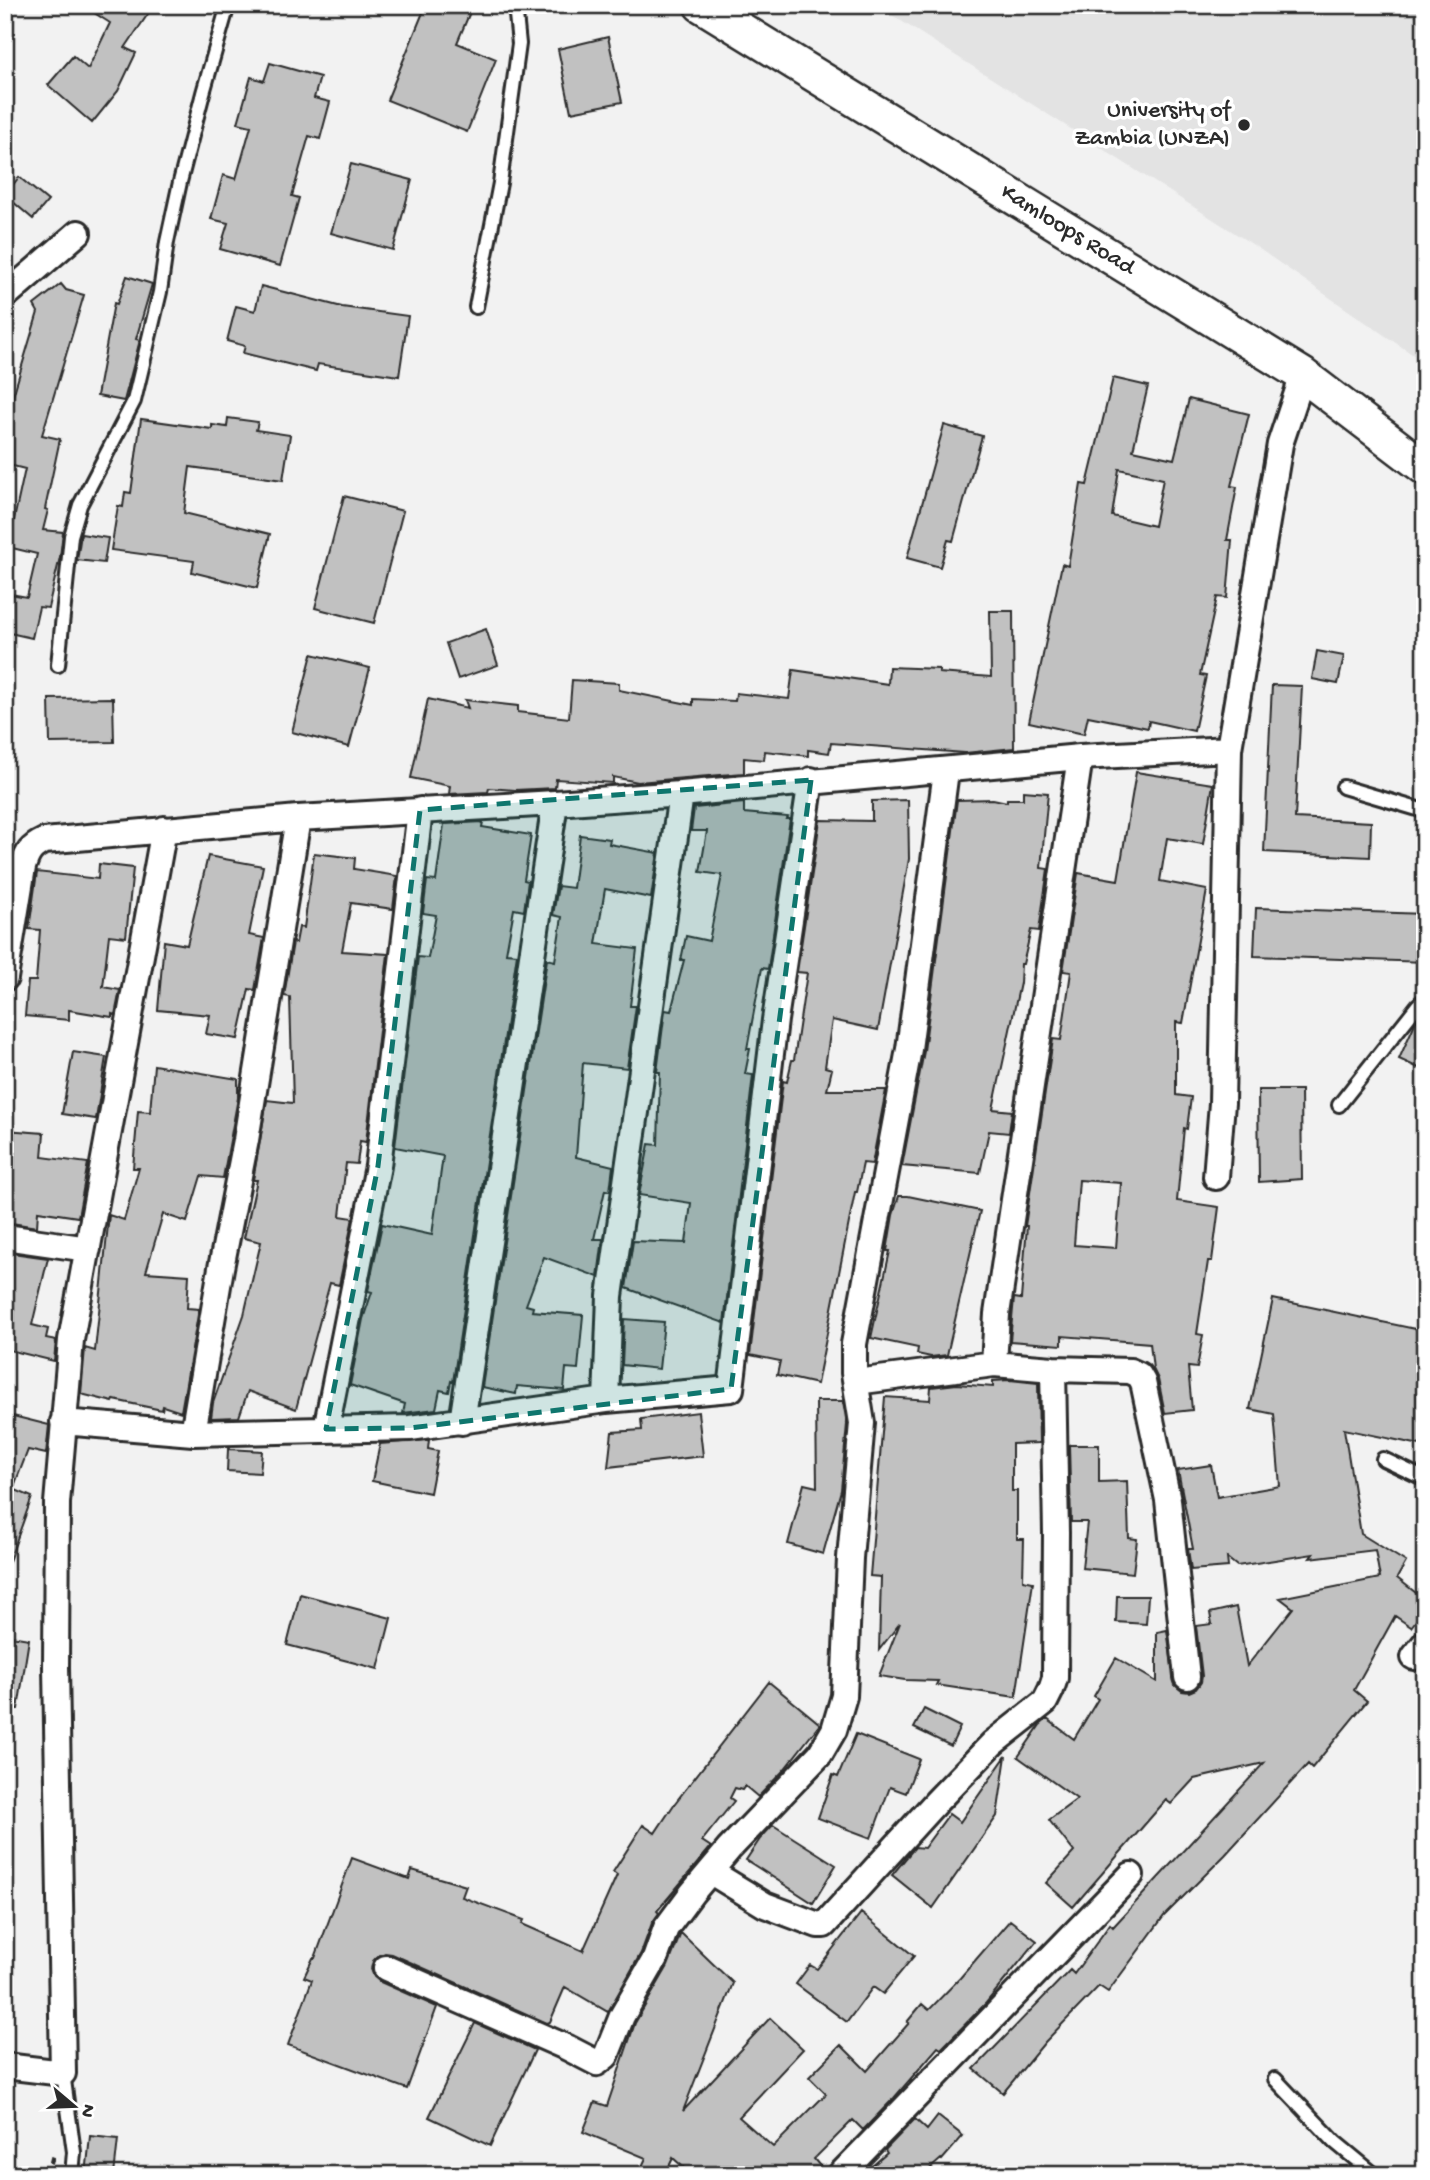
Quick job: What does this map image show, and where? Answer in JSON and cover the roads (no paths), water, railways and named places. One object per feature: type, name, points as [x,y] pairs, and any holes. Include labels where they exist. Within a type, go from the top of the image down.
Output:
[{"type":"main road","name":"Kamloops Road","points":[[701,5],[1303,375],[1425,468]]},
{"type":"street","points":[[5,296],[78,233]]},
{"type":"street","points":[[1216,1177],[1222,1104],[1229,750],[1280,444],[1303,375]]},
{"type":"street","points":[[5,978],[23,867],[33,846],[44,841],[298,818],[681,793],[1080,757],[1229,750]]},
{"type":"street","points":[[994,1364],[997,1314],[1080,757]]},
{"type":"street","points":[[386,1968],[556,2042],[597,2063],[606,2056],[622,2016],[655,1959],[666,1928],[729,1849],[820,1754],[835,1730],[844,1696],[850,1558],[862,1423],[854,1373],[854,1344],[909,1049],[946,771]]},
{"type":"street","points":[[63,1422],[193,1433],[410,1428],[606,1400],[731,1389],[775,1020],[811,780]]},
{"type":"street","points":[[606,1400],[610,1296],[681,793]]},
{"type":"street","points":[[462,1422],[555,803]]},
{"type":"street","points":[[326,1429],[378,1166],[420,810]]},
{"type":"street","points":[[193,1433],[220,1268],[246,1140],[298,818]]},
{"type":"street","points":[[5,2066],[63,2073],[56,1667],[57,1503],[63,1422],[71,1340],[164,829]]},
{"type":"street","points":[[5,1237],[88,1249]]},
{"type":"street","points":[[856,1382],[994,1364],[1130,1371],[1139,1375],[1143,1382],[1168,1500],[1187,1677]]},
{"type":"street","points":[[711,1872],[765,1905],[824,1925],[993,1743],[1045,1702],[1055,1678],[1053,1369]]},
{"type":"street","points":[[840,2175],[1131,1875]]},
{"type":"lane","points":[[58,665],[71,536],[80,505],[134,401],[160,292],[180,182],[228,5]]},
{"type":"lane","points":[[476,307],[500,183],[519,44],[515,5]]},
{"type":"lane","points":[[1343,787],[1421,810],[1425,815]]},
{"type":"lane","points":[[1339,1105],[1425,999]]},
{"type":"lane","points":[[1383,1460],[1425,1479]]},
{"type":"lane","points":[[63,2073],[74,2152],[72,2175]]},
{"type":"lane","points":[[1275,2079],[1335,2142],[1375,2175]]},
{"type":"place","name":"University of Zambia (UNZA)","points":[[1244,125]]}]
